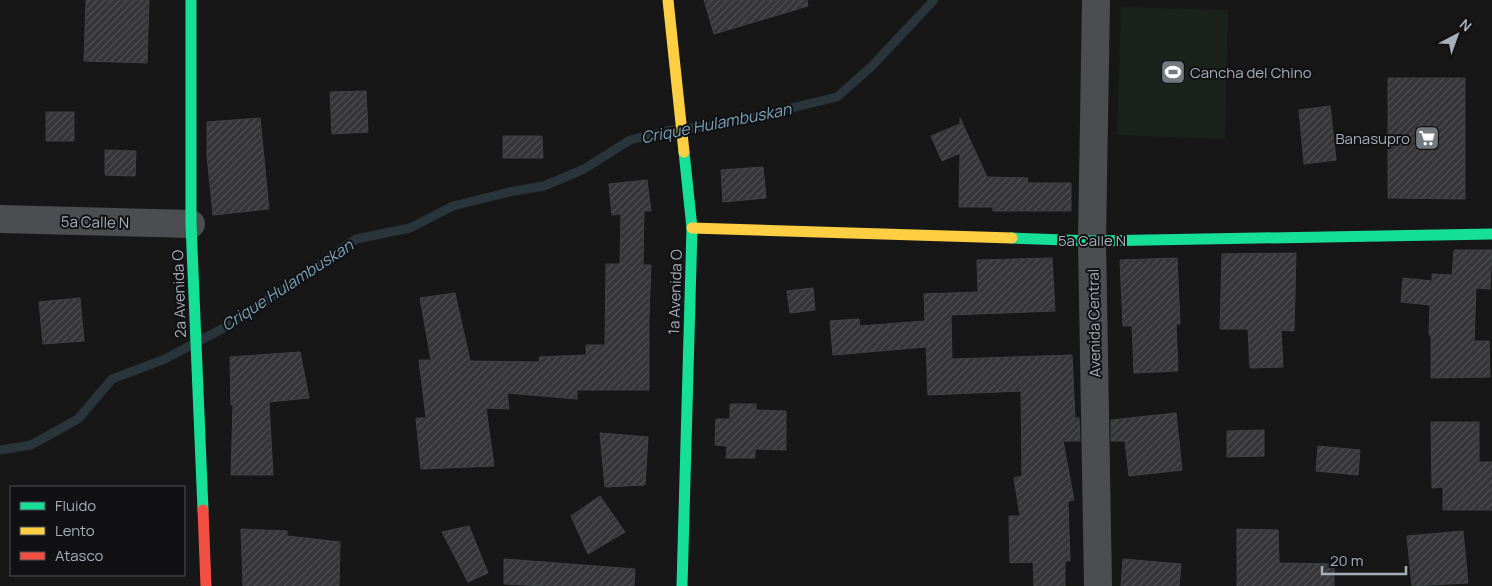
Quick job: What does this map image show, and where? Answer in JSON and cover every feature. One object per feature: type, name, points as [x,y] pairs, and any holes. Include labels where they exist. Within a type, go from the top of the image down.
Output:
[{"type":"street","name":"2a Avenida O","points":[[191,0],[191,224],[206,586]]},
{"type":"street","name":"1a Avenida O","points":[[668,0],[692,228],[682,586]]},
{"type":"street","name":"Avenida Central","points":[[1096,0],[1092,241],[1098,586]]},
{"type":"street","name":"5a Calle N","points":[[0,219],[191,224]]},
{"type":"street","name":"5a Calle N","points":[[692,228],[1092,241],[1492,234]]},
{"type":"shaded area","name":"Cancha del Chino","points":[[1121,7],[1228,10],[1225,139],[1117,135]]},
{"type":"building","points":[[86,0],[149,0],[147,63],[84,61]]},
{"type":"building","points":[[704,0],[807,0],[808,6],[714,34]]},
{"type":"building","name":"Banasupro","points":[[1388,78],[1465,78],[1465,199],[1388,198]]},
{"type":"building","points":[[366,91],[368,132],[332,134],[330,92]]},
{"type":"building","points":[[1330,106],[1336,160],[1304,164],[1299,110]]},
{"type":"building","points":[[46,112],[74,112],[74,141],[46,141]]},
{"type":"building","points":[[260,118],[269,209],[213,215],[207,156],[207,122]]},
{"type":"building","points":[[960,118],[987,177],[1028,178],[1027,183],[1071,183],[1071,211],[993,211],[993,207],[959,207],[960,153],[942,161],[931,136],[960,124]]},
{"type":"building","points":[[503,136],[542,136],[543,158],[503,158]]},
{"type":"building","points":[[105,150],[136,151],[135,176],[105,175]]},
{"type":"building","points":[[763,167],[766,198],[723,202],[721,170]]},
{"type":"building","points":[[647,180],[651,211],[644,211],[643,265],[651,265],[649,390],[577,390],[577,399],[507,393],[509,409],[486,408],[494,466],[421,469],[416,418],[426,418],[419,360],[431,360],[420,298],[455,293],[470,361],[540,362],[539,357],[586,355],[586,345],[605,345],[606,264],[620,264],[621,214],[612,215],[609,184]]},
{"type":"building","points":[[1454,250],[1492,250],[1490,289],[1476,288],[1474,341],[1489,341],[1490,377],[1431,378],[1430,305],[1401,302],[1403,278],[1432,281],[1432,274],[1452,275]]},
{"type":"building","points":[[1296,253],[1294,331],[1281,330],[1283,367],[1250,368],[1248,329],[1220,329],[1222,254]]},
{"type":"building","points":[[1052,258],[1055,311],[951,315],[952,359],[1072,355],[1075,418],[1079,418],[1080,441],[1063,441],[1074,500],[1068,501],[1070,561],[1065,561],[1065,586],[1034,586],[1033,562],[1010,563],[1009,516],[1020,516],[1014,478],[1022,476],[1021,391],[928,395],[926,347],[833,355],[830,321],[859,319],[860,326],[925,321],[924,294],[978,292],[977,260]]},
{"type":"building","points":[[1177,258],[1180,324],[1176,324],[1178,371],[1134,373],[1132,326],[1123,326],[1120,260]]},
{"type":"building","points":[[813,288],[815,310],[790,313],[787,291]]},
{"type":"building","points":[[80,298],[84,341],[43,344],[39,302]]},
{"type":"building","points":[[300,352],[309,398],[269,402],[273,475],[231,475],[233,405],[231,405],[230,357]]},
{"type":"building","points":[[730,404],[756,404],[756,410],[786,411],[786,450],[755,449],[755,458],[726,458],[727,446],[715,445],[716,419],[730,419]]},
{"type":"building","points":[[1176,413],[1182,470],[1129,476],[1125,441],[1111,441],[1111,420]]},
{"type":"building","points":[[1431,422],[1479,422],[1479,462],[1492,462],[1492,510],[1443,510],[1443,487],[1432,488]]},
{"type":"building","points":[[1264,430],[1264,456],[1227,457],[1227,431]]},
{"type":"building","points":[[600,433],[648,437],[645,485],[605,487]]},
{"type":"building","points":[[1318,446],[1360,450],[1358,475],[1316,471]]},
{"type":"building","points":[[600,496],[625,532],[588,554],[571,516]]},
{"type":"building","points":[[469,526],[488,573],[468,582],[442,532]]},
{"type":"building","points":[[241,529],[287,531],[287,536],[340,542],[339,586],[243,586]]},
{"type":"building","points":[[1237,529],[1278,530],[1279,563],[1334,564],[1334,586],[1237,586]]},
{"type":"building","points":[[1463,531],[1468,583],[1412,586],[1407,536]]},
{"type":"building","points":[[504,559],[635,569],[634,586],[504,584]]},
{"type":"building","points":[[1123,559],[1181,564],[1179,586],[1121,586]]},
{"type":"waterway","name":"Crique Hulambuskan","points":[[0,450],[31,445],[78,419],[112,379],[165,359],[235,322],[356,239],[410,228],[453,206],[514,191],[544,186],[584,169],[630,140],[667,131],[725,124],[837,97],[872,66],[934,0]]},
{"type":"traffic: fast","points":[[191,0],[191,224],[203,510]]},
{"type":"traffic: fast","points":[[682,586],[692,228],[684,152]]},
{"type":"traffic: fast","points":[[1012,238],[1092,241],[1492,234]]},
{"type":"traffic: slow","points":[[668,0],[684,152]]},
{"type":"traffic: slow","points":[[692,228],[1012,238]]},
{"type":"traffic: jam","points":[[203,510],[206,586]]},
{"type":"place","name":"Cancha del Chino","points":[[1173,72]]},
{"type":"place","name":"Banasupro","points":[[1427,138]]}]
